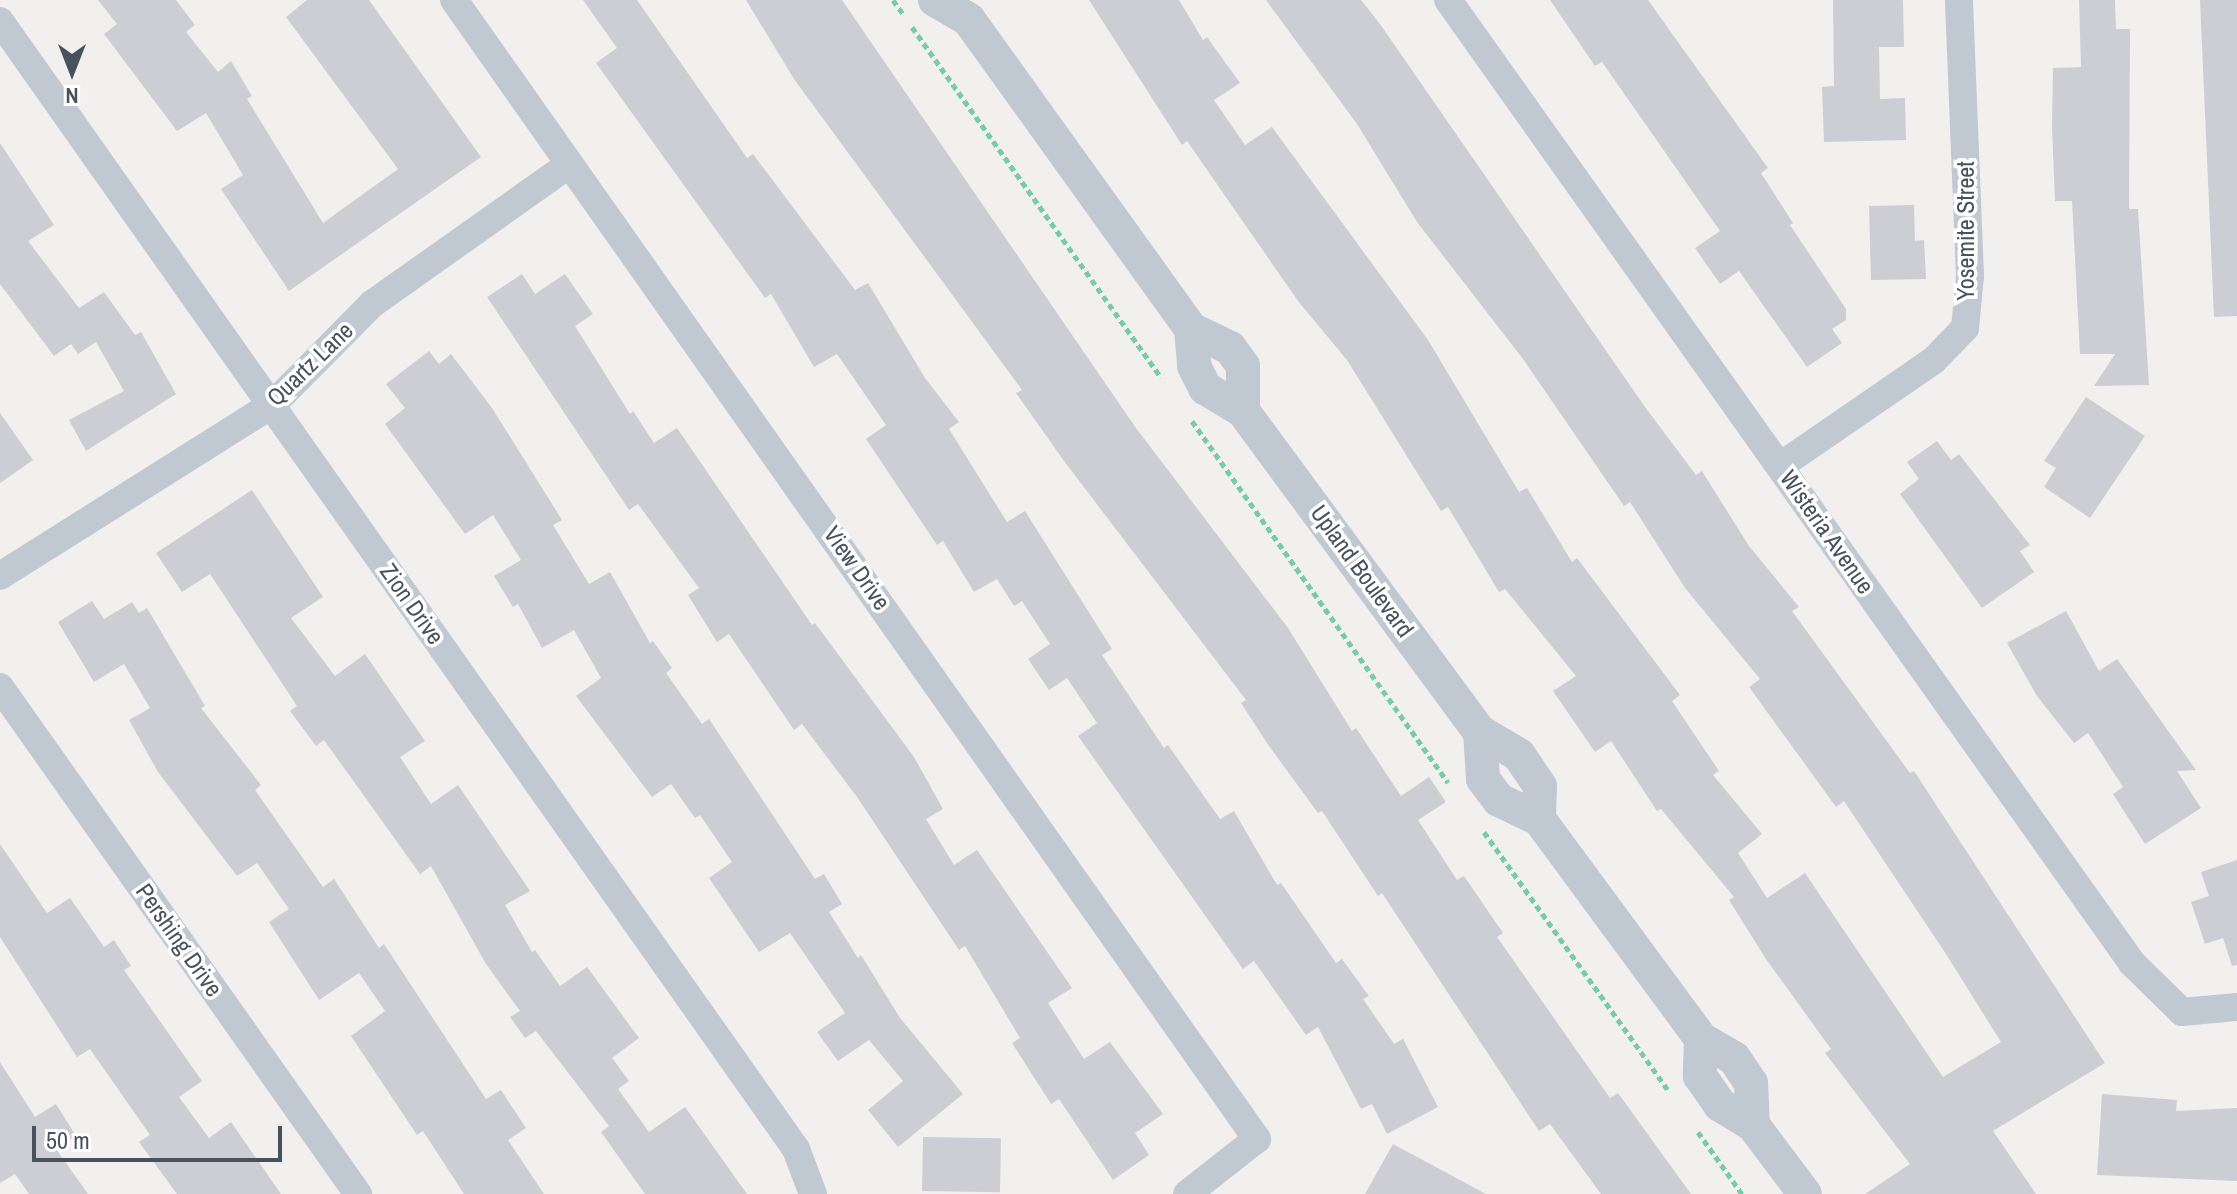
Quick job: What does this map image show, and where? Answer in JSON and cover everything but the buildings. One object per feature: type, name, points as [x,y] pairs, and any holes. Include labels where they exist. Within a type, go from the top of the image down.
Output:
[{"type":"street","name":"View Drive","points":[[454,0],[1257,1139],[1187,1194]]},
{"type":"street","name":"Upland Boulevard","points":[[935,0],[968,10],[1191,329],[1230,348],[1243,366],[1243,411],[1480,732],[1519,755],[1540,786],[1539,819],[1701,1039],[1734,1058],[1751,1083],[1753,1125],[1805,1194]]},
{"type":"street","name":"Wisteria Avenue","points":[[1448,0],[2132,963],[2182,1012],[2237,1007]]},
{"type":"street","name":"Yosemite Street","points":[[1780,466],[1933,361],[1965,328],[1970,276],[1959,0]]},
{"type":"street","name":"Zion Drive","points":[[0,21],[796,1149],[813,1194]]},
{"type":"street","name":"Quartz Lane","points":[[0,576],[272,405],[372,304],[570,164]]},
{"type":"street","name":"Pershing Drive","points":[[0,687],[358,1194]]},
{"type":"path","points":[[893,0],[1166,385]]},
{"type":"path","points":[[1184,411],[1458,796]]},
{"type":"path","points":[[1476,821],[1678,1104]]},
{"type":"path","points":[[1696,1130],[1742,1194]]}]
